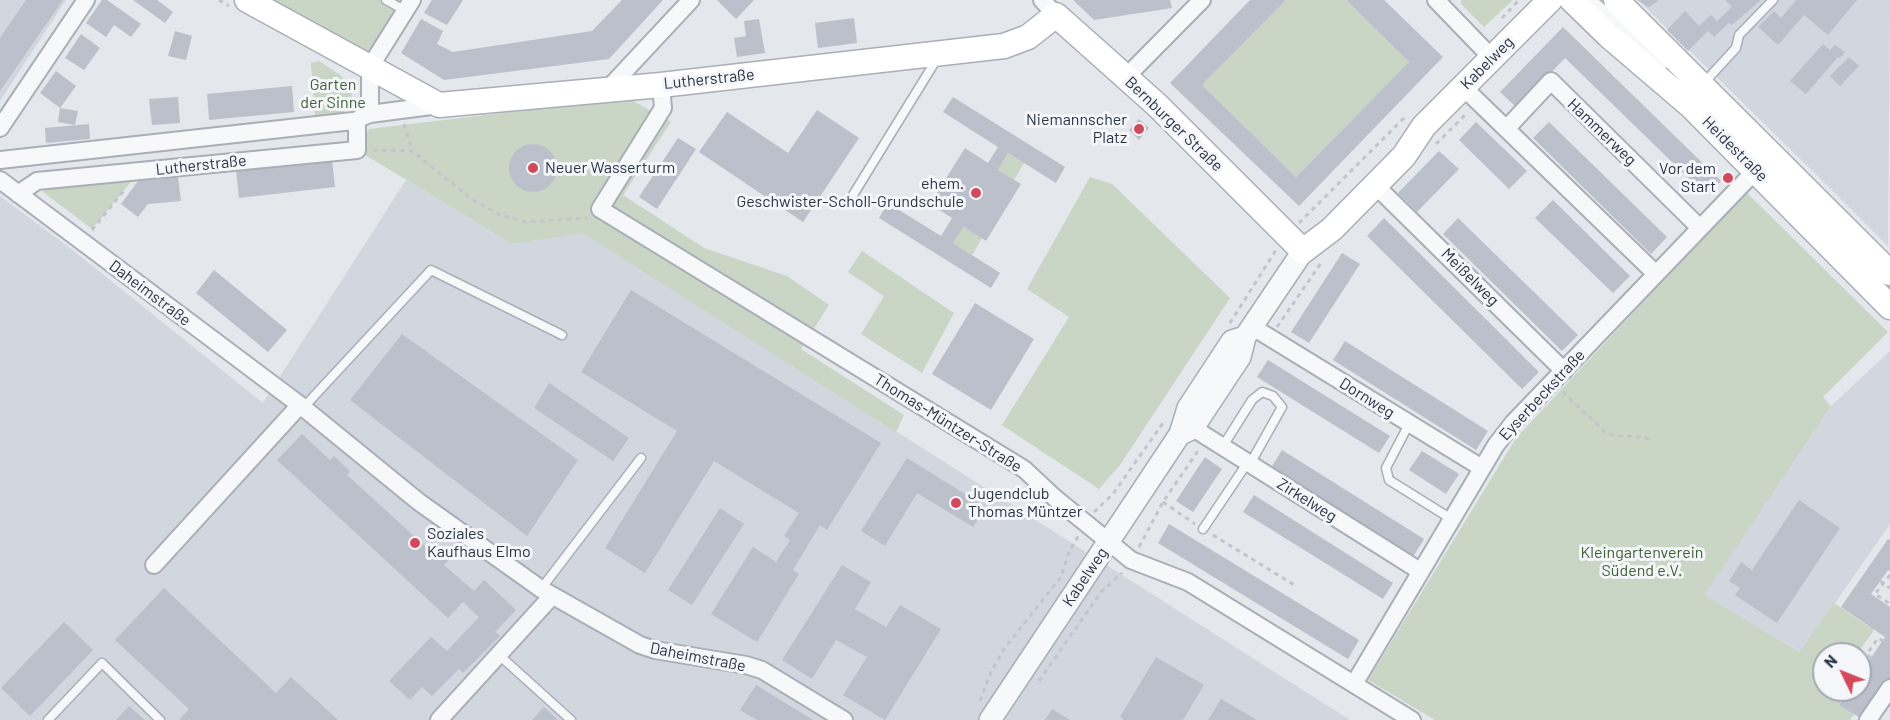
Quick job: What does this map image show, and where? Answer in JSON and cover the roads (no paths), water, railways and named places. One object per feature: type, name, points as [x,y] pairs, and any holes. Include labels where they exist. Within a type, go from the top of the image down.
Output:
[{"type":"main road","points":[[247,0],[438,105]]},
{"type":"main road","name":"Kabelweg","points":[[1295,242],[1401,136],[1424,126],[1471,94],[1492,58],[1550,0]]},
{"type":"main road","name":"Heidestraße","points":[[1572,0],[1609,36],[1691,106],[1890,307]]},
{"type":"main road","name":"Heidestraße","points":[[1616,0],[1890,273]]},
{"type":"main road","name":"Lutherstraße","points":[[438,105],[661,85],[1004,46],[1019,41],[1042,28],[1049,7]]},
{"type":"main road","name":"Bernburger Straße","points":[[1049,7],[1126,77],[1295,242]]},
{"type":"main road","name":"Kabelweg","points":[[1295,242],[1332,229],[1404,156],[1424,126]]},
{"type":"street","points":[[0,128],[86,0]]},
{"type":"street","points":[[608,90],[691,0]]},
{"type":"street","points":[[1126,77],[1202,0]]},
{"type":"street","points":[[1436,0],[1492,58]]},
{"type":"street","points":[[370,114],[370,67],[409,5]]},
{"type":"street","name":"Hammerweg","points":[[1506,129],[1551,81],[1700,228]]},
{"type":"street","name":"Thomas-Müntzer-Straße","points":[[661,85],[663,108],[600,208],[1024,469],[1131,560],[1188,582],[1412,720]]},
{"type":"street","points":[[1471,94],[1656,274]]},
{"type":"street","name":"Lutherstraße","points":[[0,160],[353,122],[370,114],[438,105]]},
{"type":"street","name":"Lutherstraße","points":[[18,194],[37,181],[357,150],[357,126],[353,122]]},
{"type":"street","name":"Eyserbeckstraße","points":[[1354,684],[1482,468],[1513,423],[1756,170]]},
{"type":"street","name":"Daheimstraße","points":[[0,180],[302,407],[419,502],[546,592],[640,645],[655,650],[747,664],[762,670],[844,720]]},
{"type":"street","name":"Meißelweg","points":[[1375,184],[1559,377]]},
{"type":"street","name":"Kabelweg","points":[[984,712],[1109,542],[1194,433],[1188,408],[1241,330],[1295,242]]},
{"type":"street","name":"Dornweg","points":[[1241,330],[1270,337],[1482,468]]},
{"type":"street","points":[[154,565],[302,407]]},
{"type":"street","name":"Zirkelweg","points":[[1194,433],[1223,446],[1420,571]]},
{"type":"street","points":[[439,720],[499,655],[546,592]]},
{"type":"street","points":[[1868,720],[1890,688]]},
{"type":"lane","points":[[386,0],[409,5]]},
{"type":"lane","points":[[1582,0],[1625,40],[1689,93],[1890,294]]},
{"type":"lane","points":[[1593,0],[1715,108],[1890,284]]},
{"type":"lane","points":[[1702,85],[1736,48],[1739,35],[1773,0]]},
{"type":"lane","points":[[853,195],[940,54]]},
{"type":"lane","points":[[302,407],[431,270],[562,335]]},
{"type":"lane","points":[[1203,530],[1249,463],[1282,407],[1273,396],[1262,392],[1252,400],[1223,446]]},
{"type":"lane","points":[[1409,424],[1386,468],[1389,480],[1453,520]]},
{"type":"lane","points":[[546,592],[641,458]]},
{"type":"lane","points":[[499,655],[571,720]]},
{"type":"lane","points":[[48,720],[102,663],[160,720]]},
{"type":"place","name":"Niemannscher Platz","points":[[1139,129]]},
{"type":"place","name":"Neuer Wasserturm","points":[[533,168]]},
{"type":"place","name":"Vor dem Start","points":[[1728,178]]},
{"type":"place","name":"ehem. Geschwister-Scholl-Grundschule","points":[[976,193]]},
{"type":"place","name":"Jugendclub Thomas Müntzer","points":[[956,503]]},
{"type":"place","name":"Soziales Kaufhaus Elmo","points":[[415,543]]},
{"type":"park label","name":"Garten der Sinne","points":[[333,94]]},
{"type":"park label","name":"Kleingartenverein Südend e.V.","points":[[1642,562]]}]
